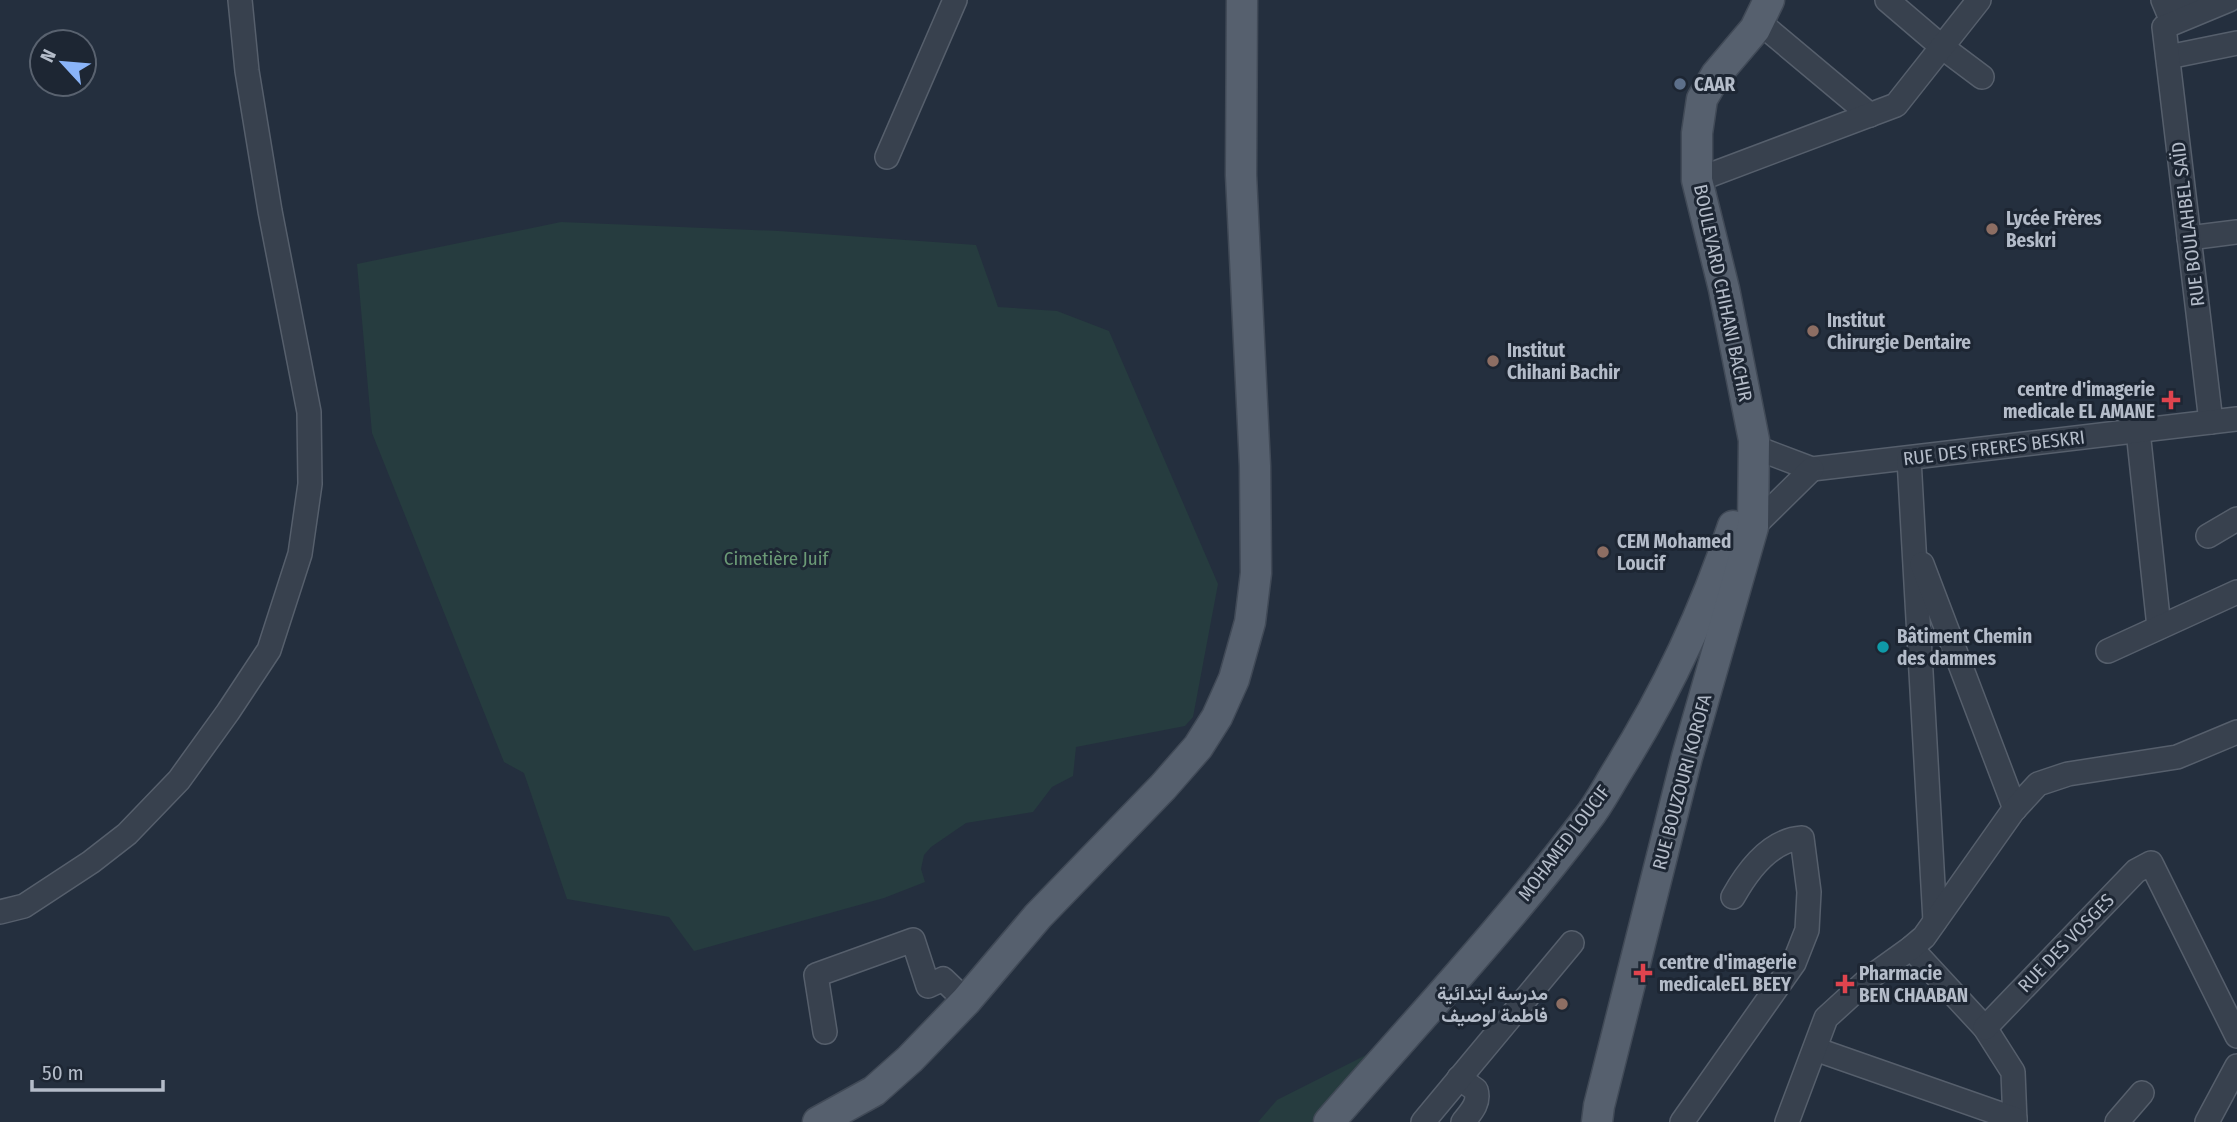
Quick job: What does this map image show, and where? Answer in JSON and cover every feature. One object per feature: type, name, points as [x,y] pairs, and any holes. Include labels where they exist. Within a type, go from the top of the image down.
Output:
[{"type":"main road","points":[[818,1122],[874,1091],[910,1059],[965,1001],[1038,916],[1198,747],[1217,717],[1234,679],[1250,622],[1256,573],[1255,466],[1241,175],[1242,0]]},
{"type":"main road","name":"BOULEVARD CHIHANI BACHIR","points":[[1754,444],[1724,289],[1697,180],[1697,133],[1702,99],[1716,75],[1741,47],[1764,11]]},
{"type":"main road","name":"RUE BOUZOURI KOROFA","points":[[1597,1122],[1687,757],[1753,527],[1754,444]]},
{"type":"main road","name":"MOHAMED LOUCIF","points":[[1329,1122],[1498,928],[1588,818],[1641,734],[1673,673],[1719,567],[1741,499],[1754,444]]},
{"type":"main road","points":[[1641,734],[1662,715],[1677,713],[1685,723],[1687,757]]},
{"type":"street","points":[[0,912],[24,906],[91,862],[127,834],[179,780],[269,650],[299,554],[310,484],[309,412],[255,122],[240,0]]},
{"type":"street","points":[[887,157],[955,0]]},
{"type":"street","points":[[1887,0],[1982,77]]},
{"type":"street","points":[[1697,180],[1896,105],[1979,0]]},
{"type":"street","points":[[2163,0],[2168,12],[2197,0]]},
{"type":"street","name":"RUE BOULAHBEL SAÏD","points":[[2211,422],[2164,27],[2229,0]]},
{"type":"street","points":[[1764,11],[1870,115]]},
{"type":"street","points":[[2168,57],[2237,43]]},
{"type":"street","points":[[2189,238],[2237,232]]},
{"type":"street","name":"RUE DES FRERES BESKRI","points":[[1754,444],[1812,469],[2237,419]]},
{"type":"street","points":[[2138,431],[2159,627]]},
{"type":"street","points":[[1909,459],[1935,921]]},
{"type":"street","points":[[1753,527],[1812,469]]},
{"type":"street","points":[[2208,536],[2237,519]]},
{"type":"street","points":[[1914,543],[2015,809]]},
{"type":"street","points":[[2108,651],[2237,592]]},
{"type":"street","points":[[1787,1122],[1826,1018],[1871,975],[1924,937],[2015,809],[2038,784],[2068,774],[2177,757],[2237,733]]},
{"type":"street","points":[[1682,1122],[1794,963],[1807,930],[1809,892],[1802,838],[1787,839],[1758,861],[1733,897]]},
{"type":"street","name":"RUE DES VOSGES","points":[[1985,1028],[2136,871],[2151,863],[2237,1036]]},
{"type":"street","points":[[825,1032],[816,975],[913,940],[928,986],[943,979],[965,1001]]},
{"type":"street","points":[[1423,1122],[1572,943]]},
{"type":"street","points":[[1815,1049],[2015,1121],[2013,1072],[1985,1028],[1911,948]]},
{"type":"street","points":[[2207,1122],[2237,1066]]},
{"type":"street","points":[[1459,1078],[1476,1090],[1478,1097],[1475,1107],[1462,1122]]},
{"type":"street","points":[[2117,1122],[2142,1093]]},
{"type":"green space","name":"Cimetière Juif","points":[[561,222],[779,231],[976,245],[998,307],[1057,311],[1109,331],[1218,584],[1193,717],[1185,726],[1076,747],[1073,776],[1052,787],[1033,812],[966,823],[931,847],[924,855],[921,869],[925,882],[884,898],[694,951],[669,917],[567,899],[524,773],[504,762],[372,433],[357,264]]},
{"type":"green space","points":[[1376,1050],[1312,1122],[1258,1122],[1277,1100]]},
{"type":"place","name":"CAAR","points":[[1680,84]]},
{"type":"place","name":"Lycée Frères Beskri","points":[[1992,229]]},
{"type":"place","name":"Institut Chirurgie Dentaire","points":[[1813,331]]},
{"type":"place","name":"Institut Chihani Bachir","points":[[1493,361]]},
{"type":"place","name":"centre d'imagerie medicale EL AMANE","points":[[2171,400]]},
{"type":"place","name":"CEM Mohamed Loucif","points":[[1603,552]]},
{"type":"place","name":"Bâtiment Chemin des dammes","points":[[1883,647]]},
{"type":"place","name":"centre d'imagerie medicaleEL BEEY","points":[[1643,973]]},
{"type":"place","name":"Pharmacie BEN CHAABAN","points":[[1845,984]]},
{"type":"place","name":"مدرسة ابتدائية فاطمة لوصيف","points":[[1562,1004]]}]
